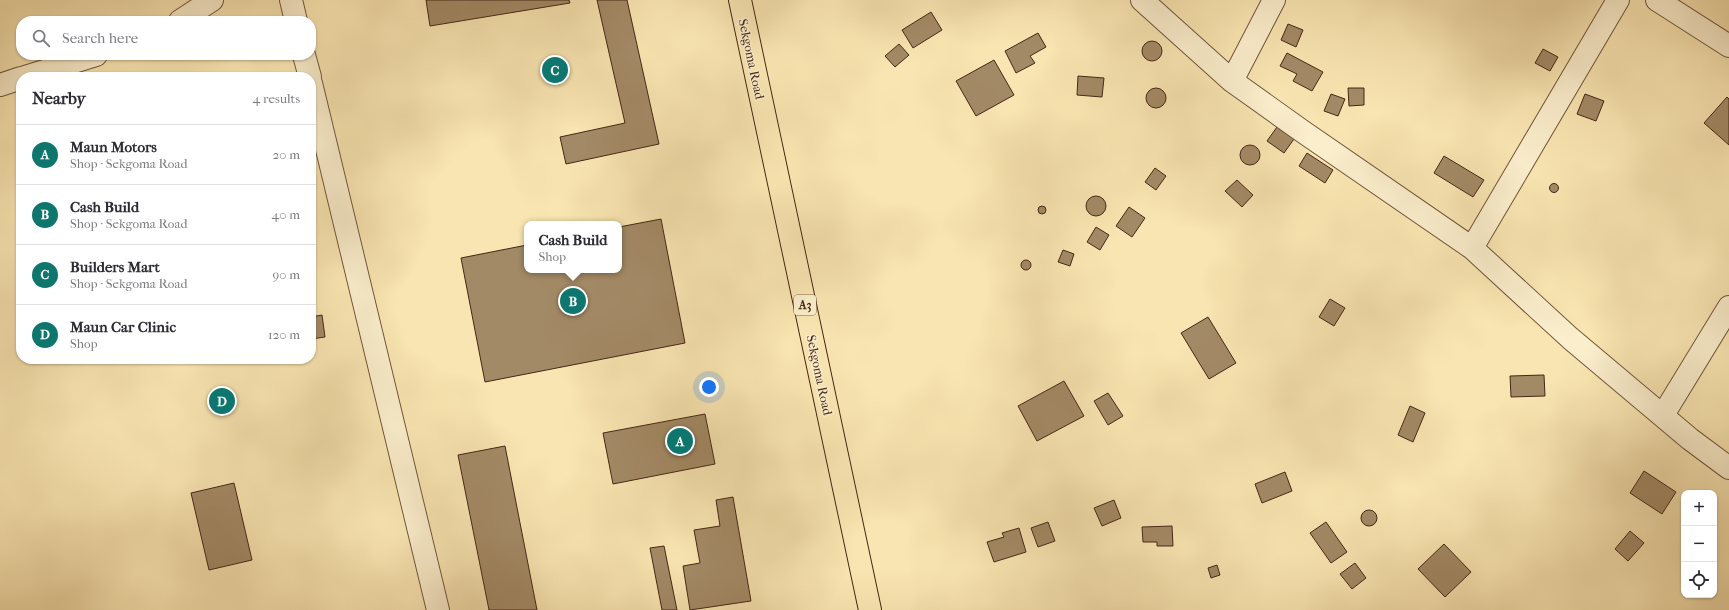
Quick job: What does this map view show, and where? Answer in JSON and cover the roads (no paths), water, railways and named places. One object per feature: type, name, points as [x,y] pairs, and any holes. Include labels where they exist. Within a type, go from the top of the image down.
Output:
[{"type":"highway","name":"Sekgoma Road","points":[[740,0],[870,610]]},
{"type":"street","points":[[188,16],[212,0]]},
{"type":"street","points":[[291,0],[295,16]]},
{"type":"street","points":[[1142,0],[1232,81],[1472,248],[1570,338],[1690,439],[1729,468]]},
{"type":"street","points":[[1232,81],[1274,0]]},
{"type":"street","points":[[1472,248],[1618,0]]},
{"type":"street","points":[[1657,0],[1729,46]]},
{"type":"street","points":[[41,72],[80,60]]},
{"type":"street","points":[[305,60],[309,72]]},
{"type":"street","points":[[0,85],[16,80]]},
{"type":"street","points":[[316,104],[438,610]]},
{"type":"street","points":[[1663,415],[1729,307]]},
{"type":"place","name":"Builders Mart","points":[[555,70]]},
{"type":"place","name":"Cash Build","points":[[573,301]]},
{"type":"place","name":"Maun Car Clinic","points":[[222,401]]},
{"type":"place","name":"Maun Motors","points":[[680,441]]}]
